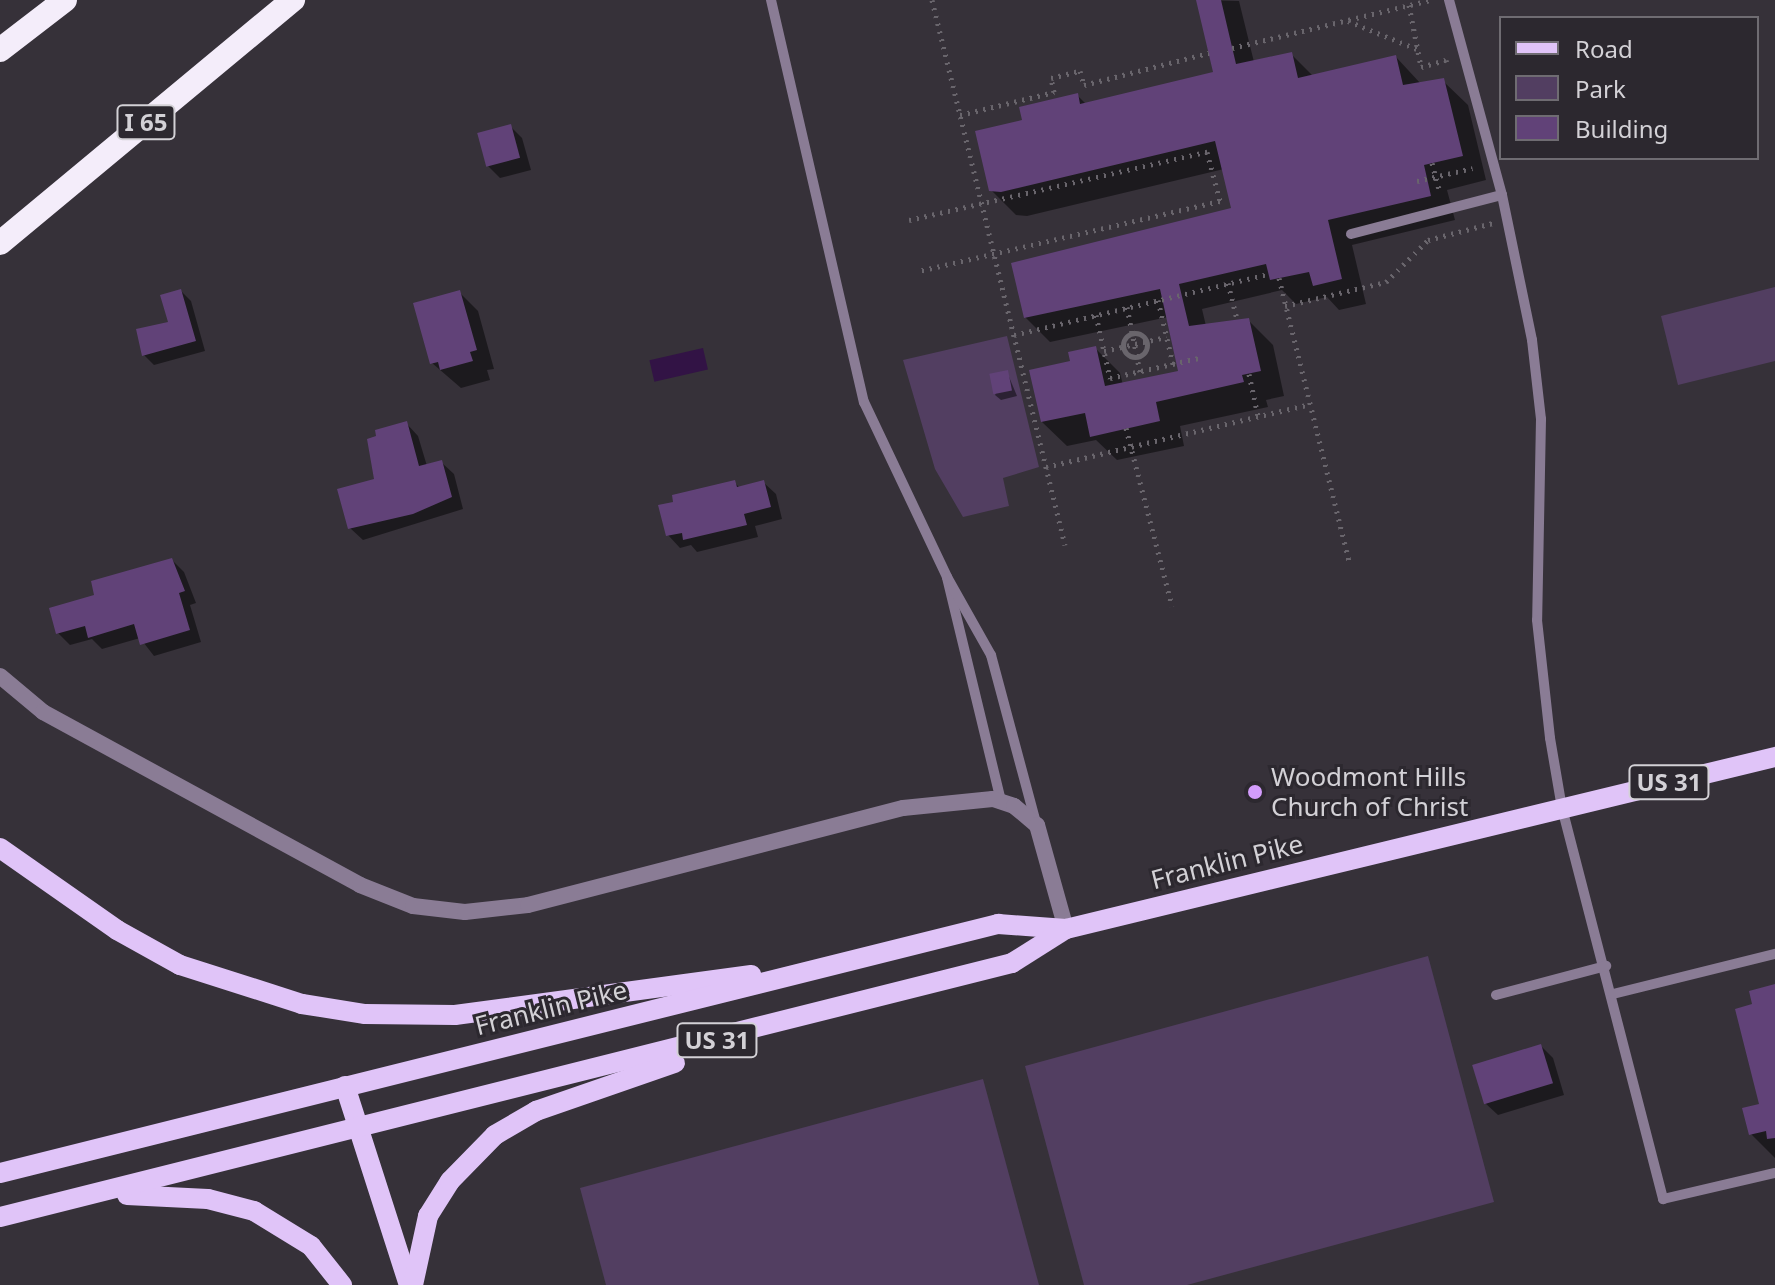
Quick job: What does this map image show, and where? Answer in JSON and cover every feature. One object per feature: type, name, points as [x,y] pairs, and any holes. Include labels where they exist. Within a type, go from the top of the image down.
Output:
[{"type":"highway","points":[[0,50],[65,0]]},
{"type":"highway","name":"I 65","points":[[0,243],[293,0]]},
{"type":"main road","name":"Franklin Pike","points":[[0,1173],[998,924],[1066,929],[1775,757]]},
{"type":"main road","points":[[0,848],[117,930],[180,965],[273,998],[365,1014],[469,1014],[632,988],[826,967]]},
{"type":"main road","name":"Franklin Pike","points":[[71,1200],[359,1130],[1012,963],[1066,929]]},
{"type":"main road","points":[[411,1285],[421,1235],[438,1197],[495,1135],[568,1099],[836,1009]]},
{"type":"main road","points":[[345,1086],[411,1285]]},
{"type":"main road","points":[[71,1200],[151,1194],[235,1204],[292,1230],[342,1285]]},
{"type":"main road","name":"US 31","points":[[0,1217],[71,1200]]},
{"type":"street","points":[[0,676],[43,712],[368,890],[438,910],[528,905],[903,808],[1001,801],[1037,825],[1066,929]]},
{"type":"lane","points":[[771,0],[864,402],[947,577],[991,655],[1037,825]]},
{"type":"lane","points":[[1449,0],[1508,219],[1540,408],[1537,620],[1562,808],[1606,966],[1663,1199],[1775,1173]]},
{"type":"lane","points":[[1351,234],[1502,195]]},
{"type":"lane","points":[[947,577],[1001,801]]},
{"type":"lane","points":[[1613,994],[1775,954]]},
{"type":"lane","points":[[1496,995],[1606,966]]},
{"type":"path","points":[[932,0],[1065,545]]},
{"type":"path","points":[[1232,48],[1430,0]]},
{"type":"path","points":[[1409,5],[1421,67],[1446,60],[1450,76]]},
{"type":"path","points":[[1348,20],[1417,49]]},
{"type":"path","points":[[960,115],[1054,92],[1051,78],[1080,71],[1084,85],[1209,53]]},
{"type":"path","points":[[909,220],[1207,152],[1220,201],[920,271]]},
{"type":"path","points":[[1469,152],[1488,224]]},
{"type":"path","points":[[1417,181],[1473,168]]},
{"type":"path","points":[[1285,306],[1386,282],[1428,240],[1508,219]]},
{"type":"path","points":[[1014,335],[1268,274]]},
{"type":"path","points":[[1279,278],[1349,560]]},
{"type":"path","points":[[1228,283],[1237,320]]},
{"type":"path","points":[[1158,300],[1173,364]]},
{"type":"path","points":[[1127,307],[1140,372]]},
{"type":"path","points":[[1096,315],[1110,378],[1199,358]]},
{"type":"path","points":[[1132,333],[1147,342]]},
{"type":"path","points":[[1123,347],[1132,333]]},
{"type":"path","points":[[1104,351],[1166,337]]},
{"type":"path","points":[[1137,357],[1147,342]]},
{"type":"path","points":[[1123,347],[1137,357]]},
{"type":"path","points":[[1249,374],[1258,416]]},
{"type":"path","points":[[1046,467],[1310,404]]},
{"type":"path","points":[[1126,428],[1172,606]]},
{"type":"green space","points":[[1775,287],[1775,361],[1678,385],[1661,316]]},
{"type":"green space","points":[[1007,336],[1039,467],[1003,478],[1009,506],[963,517],[935,469],[903,360]]},
{"type":"green space","points":[[1428,956],[1494,1202],[1187,1285],[1084,1285],[1025,1066]]},
{"type":"green space","points":[[983,1079],[1039,1285],[606,1285],[580,1188]]},
{"type":"shaded area","points":[[703,348],[708,369],[654,382],[649,360]]},
{"type":"building","points":[[1196,0],[1221,0],[1236,64],[1292,52],[1298,78],[1396,55],[1403,85],[1444,78],[1463,156],[1424,165],[1431,196],[1328,220],[1342,279],[1313,286],[1309,272],[1270,280],[1266,264],[1179,284],[1189,326],[1249,318],[1261,371],[1242,375],[1244,382],[1156,402],[1160,421],[1090,437],[1085,413],[1041,422],[1029,370],[1070,361],[1068,352],[1096,346],[1105,386],[1178,371],[1160,289],[1024,318],[1011,263],[1231,208],[1215,141],[1001,192],[989,191],[975,131],[1022,120],[1019,107],[1078,93],[1080,104],[1213,72]]},
{"type":"building","points":[[511,124],[520,158],[486,167],[477,133]]},
{"type":"building","points":[[181,289],[196,341],[142,356],[136,329],[168,322],[160,295]]},
{"type":"building","points":[[460,290],[477,350],[470,352],[473,361],[440,370],[438,362],[430,364],[413,303]]},
{"type":"building","points":[[1008,370],[1012,391],[993,394],[989,374]]},
{"type":"building","points":[[407,421],[419,466],[442,460],[452,497],[413,514],[348,529],[337,489],[374,479],[367,439],[376,436],[375,430]]},
{"type":"building","points":[[735,480],[737,487],[764,480],[771,507],[744,514],[747,525],[683,540],[682,533],[666,536],[658,505],[673,502],[672,495]]},
{"type":"building","points":[[172,558],[185,591],[179,593],[190,630],[140,645],[134,624],[88,638],[85,626],[56,634],[49,608],[94,595],[91,581]]},
{"type":"building","points":[[1775,984],[1775,1138],[1767,1139],[1766,1131],[1749,1135],[1742,1108],[1759,1104],[1735,1009],[1752,1004],[1749,991]]},
{"type":"building","points":[[1541,1044],[1553,1083],[1484,1104],[1472,1065]]},
{"type":"place","name":"Woodmont Hills Church of Christ","points":[[1255,792]]}]
